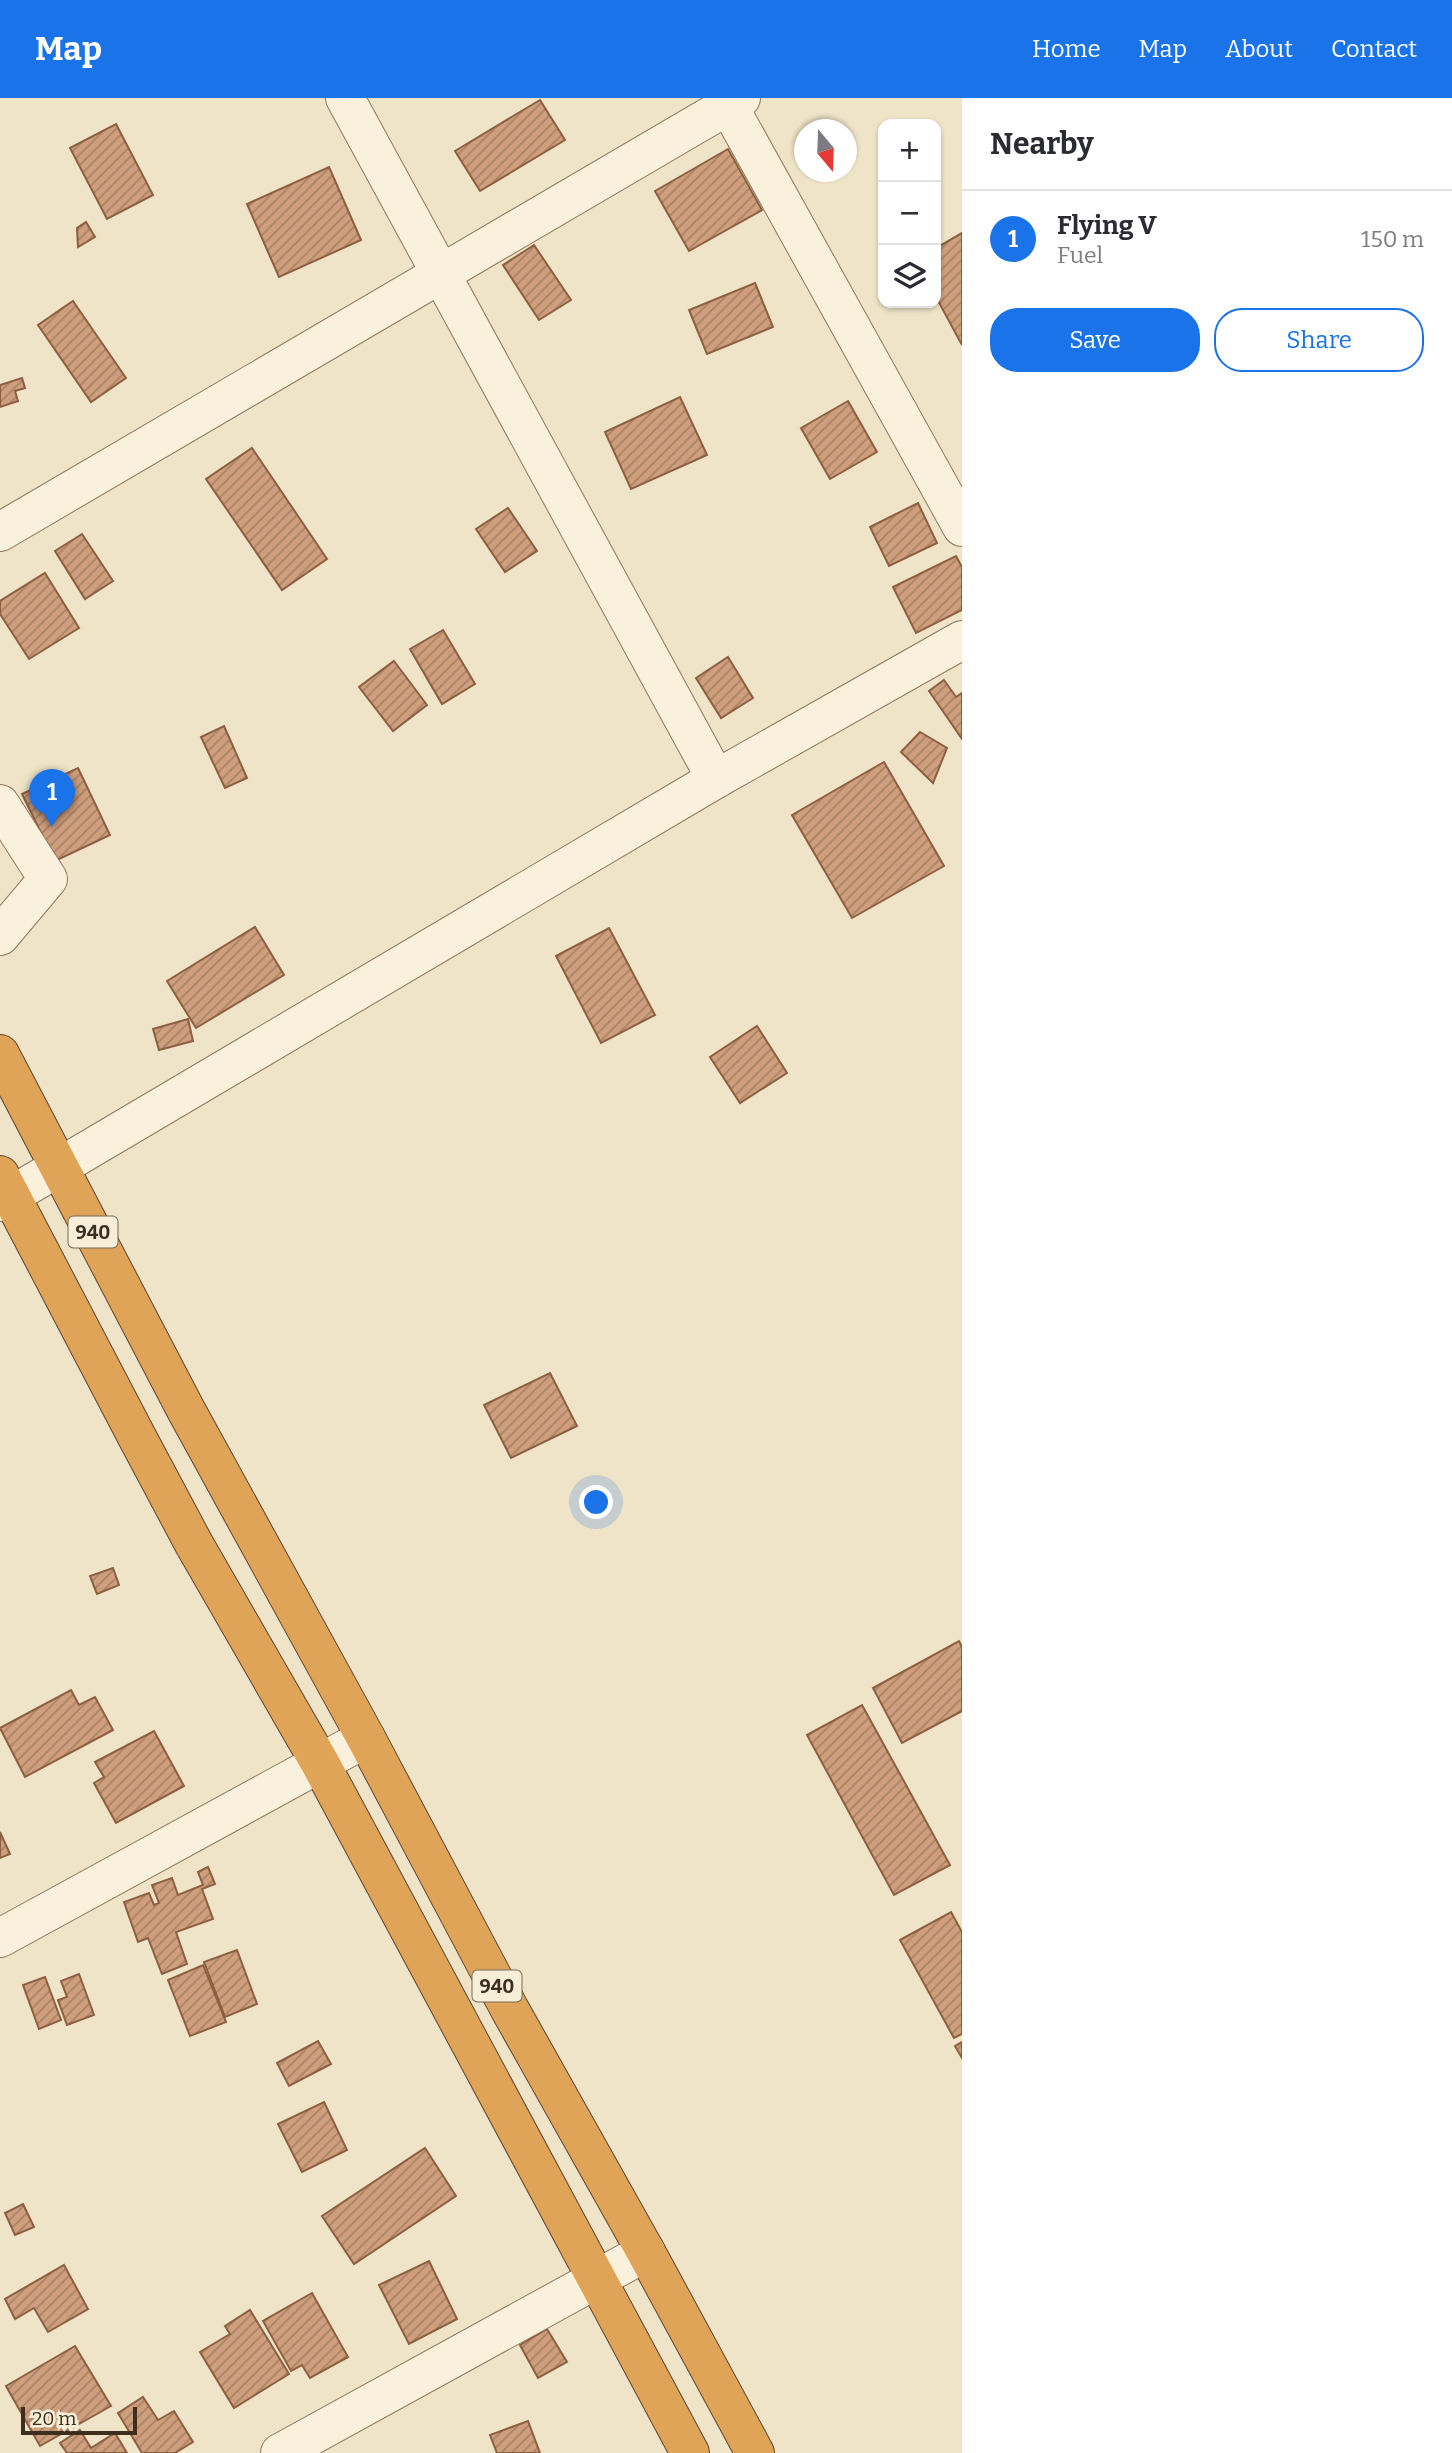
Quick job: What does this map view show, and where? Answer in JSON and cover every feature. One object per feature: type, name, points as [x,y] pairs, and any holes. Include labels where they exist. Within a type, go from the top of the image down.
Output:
[{"type":"highway","name":"940","points":[[0,1054],[186,1410],[366,1738],[509,2008],[755,2453]]},
{"type":"highway","name":"940","points":[[4,1191],[194,1544],[320,1763],[690,2453]]},
{"type":"street","points":[[345,98],[716,779]]},
{"type":"street","points":[[0,532],[735,102],[962,527]]},
{"type":"street","points":[[4,1191],[60,1168],[716,779],[962,640]]},
{"type":"street","points":[[0,804],[48,879],[0,936]]},
{"type":"street","points":[[0,1938],[366,1738]]},
{"type":"street","points":[[280,2453],[646,2252]]},
{"type":"building","points":[[540,100],[565,140],[480,191],[455,151]]},
{"type":"building","points":[[116,124],[153,195],[107,219],[70,148]]},
{"type":"building","points":[[728,149],[762,210],[689,251],[655,191]]},
{"type":"building","points":[[329,167],[361,240],[279,277],[247,204]]},
{"type":"building","points":[[86,222],[95,237],[78,247],[77,228]]},
{"type":"building","points":[[962,233],[962,345],[941,306],[941,245]]},
{"type":"building","points":[[534,245],[571,300],[539,320],[503,265]]},
{"type":"building","points":[[755,283],[773,327],[707,354],[689,310]]},
{"type":"building","points":[[73,301],[126,378],[91,402],[38,325]]},
{"type":"building","points":[[22,378],[25,388],[15,391],[18,401],[0,407],[0,385]]},
{"type":"building","points":[[680,397],[707,455],[631,489],[605,432]]},
{"type":"building","points":[[848,401],[877,452],[830,479],[801,428]]},
{"type":"building","points":[[252,448],[327,559],[282,590],[206,479]]},
{"type":"building","points":[[918,503],[937,543],[889,566],[870,527]]},
{"type":"building","points":[[508,508],[537,551],[505,572],[476,529]]},
{"type":"building","points":[[82,534],[113,581],[85,599],[55,551]]},
{"type":"building","points":[[956,556],[962,567],[962,610],[916,633],[893,587]]},
{"type":"building","points":[[45,573],[79,628],[29,659],[0,614],[0,601]]},
{"type":"building","points":[[443,630],[475,684],[442,704],[410,649]]},
{"type":"building","points":[[728,657],[753,698],[721,718],[696,678]]},
{"type":"building","points":[[394,661],[427,705],[393,731],[359,687]]},
{"type":"building","points":[[944,680],[956,697],[962,693],[962,739],[929,691]]},
{"type":"building","points":[[224,726],[247,778],[225,788],[201,737]]},
{"type":"building","points":[[920,732],[947,748],[933,783],[901,752]]},
{"type":"building","points":[[884,762],[944,866],[852,918],[792,815]]},
{"type":"building","points":[[78,768],[110,835],[55,861],[22,794]]},
{"type":"building","points":[[255,927],[284,975],[196,1028],[167,981]]},
{"type":"building","points":[[609,928],[655,1015],[601,1043],[556,956]]},
{"type":"building","points":[[188,1019],[193,1041],[159,1050],[153,1029]]},
{"type":"building","points":[[757,1026],[787,1073],[740,1103],[710,1057]]},
{"type":"building","points":[[550,1373],[577,1426],[511,1458],[484,1405]]},
{"type":"building","points":[[113,1568],[119,1585],[97,1594],[90,1576]]},
{"type":"building","points":[[959,1641],[962,1647],[962,1711],[902,1743],[873,1688]]},
{"type":"building","points":[[71,1690],[79,1705],[95,1697],[113,1730],[25,1777],[0,1728]]},
{"type":"building","points":[[862,1705],[950,1865],[894,1895],[807,1735]]},
{"type":"building","points":[[154,1731],[184,1786],[116,1823],[94,1783],[104,1777],[95,1762]]},
{"type":"building","points":[[0,1832],[10,1854],[0,1858]]},
{"type":"building","points":[[208,1867],[215,1884],[202,1889],[213,1919],[176,1932],[187,1964],[162,1974],[148,1938],[138,1942],[124,1902],[149,1893],[154,1905],[159,1903],[152,1885],[172,1878],[178,1895],[203,1885],[198,1872]]},
{"type":"building","points":[[951,1912],[962,1932],[962,2034],[954,2038],[900,1940]]},
{"type":"building","points":[[237,1950],[257,2004],[225,2017],[204,1962]]},
{"type":"building","points":[[203,1965],[226,2022],[190,2036],[168,1980]]},
{"type":"building","points":[[79,1974],[94,2015],[67,2025],[58,2000],[67,1997],[61,1981]]},
{"type":"building","points":[[45,1977],[61,2020],[39,2029],[23,1985]]},
{"type":"building","points":[[318,2041],[331,2064],[289,2086],[277,2063]]},
{"type":"building","points":[[962,2042],[962,2058],[955,2046]]},
{"type":"building","points":[[324,2102],[347,2150],[302,2172],[278,2124]]},
{"type":"building","points":[[425,2148],[456,2196],[354,2264],[322,2216]]},
{"type":"building","points":[[23,2204],[34,2227],[15,2235],[5,2213]]},
{"type":"building","points":[[429,2261],[457,2319],[409,2344],[379,2285]]},
{"type":"building","points":[[64,2265],[88,2309],[48,2332],[34,2308],[15,2319],[5,2299]]},
{"type":"building","points":[[312,2293],[348,2357],[310,2378],[302,2365],[291,2371],[263,2321]]},
{"type":"building","points":[[250,2310],[289,2374],[234,2408],[200,2352],[230,2334],[225,2326]]},
{"type":"building","points":[[547,2329],[567,2362],[538,2378],[520,2345]]},
{"type":"building","points":[[75,2346],[111,2406],[40,2446],[6,2386]]},
{"type":"building","points":[[143,2397],[158,2420],[174,2411],[193,2442],[175,2453],[142,2453],[118,2413]]},
{"type":"building","points":[[528,2421],[540,2453],[497,2453],[490,2435]]},
{"type":"building","points":[[80,2430],[91,2448],[115,2433],[127,2453],[67,2453],[60,2443]]},
{"type":"place","name":"Flying V","points":[[52,827]]}]
